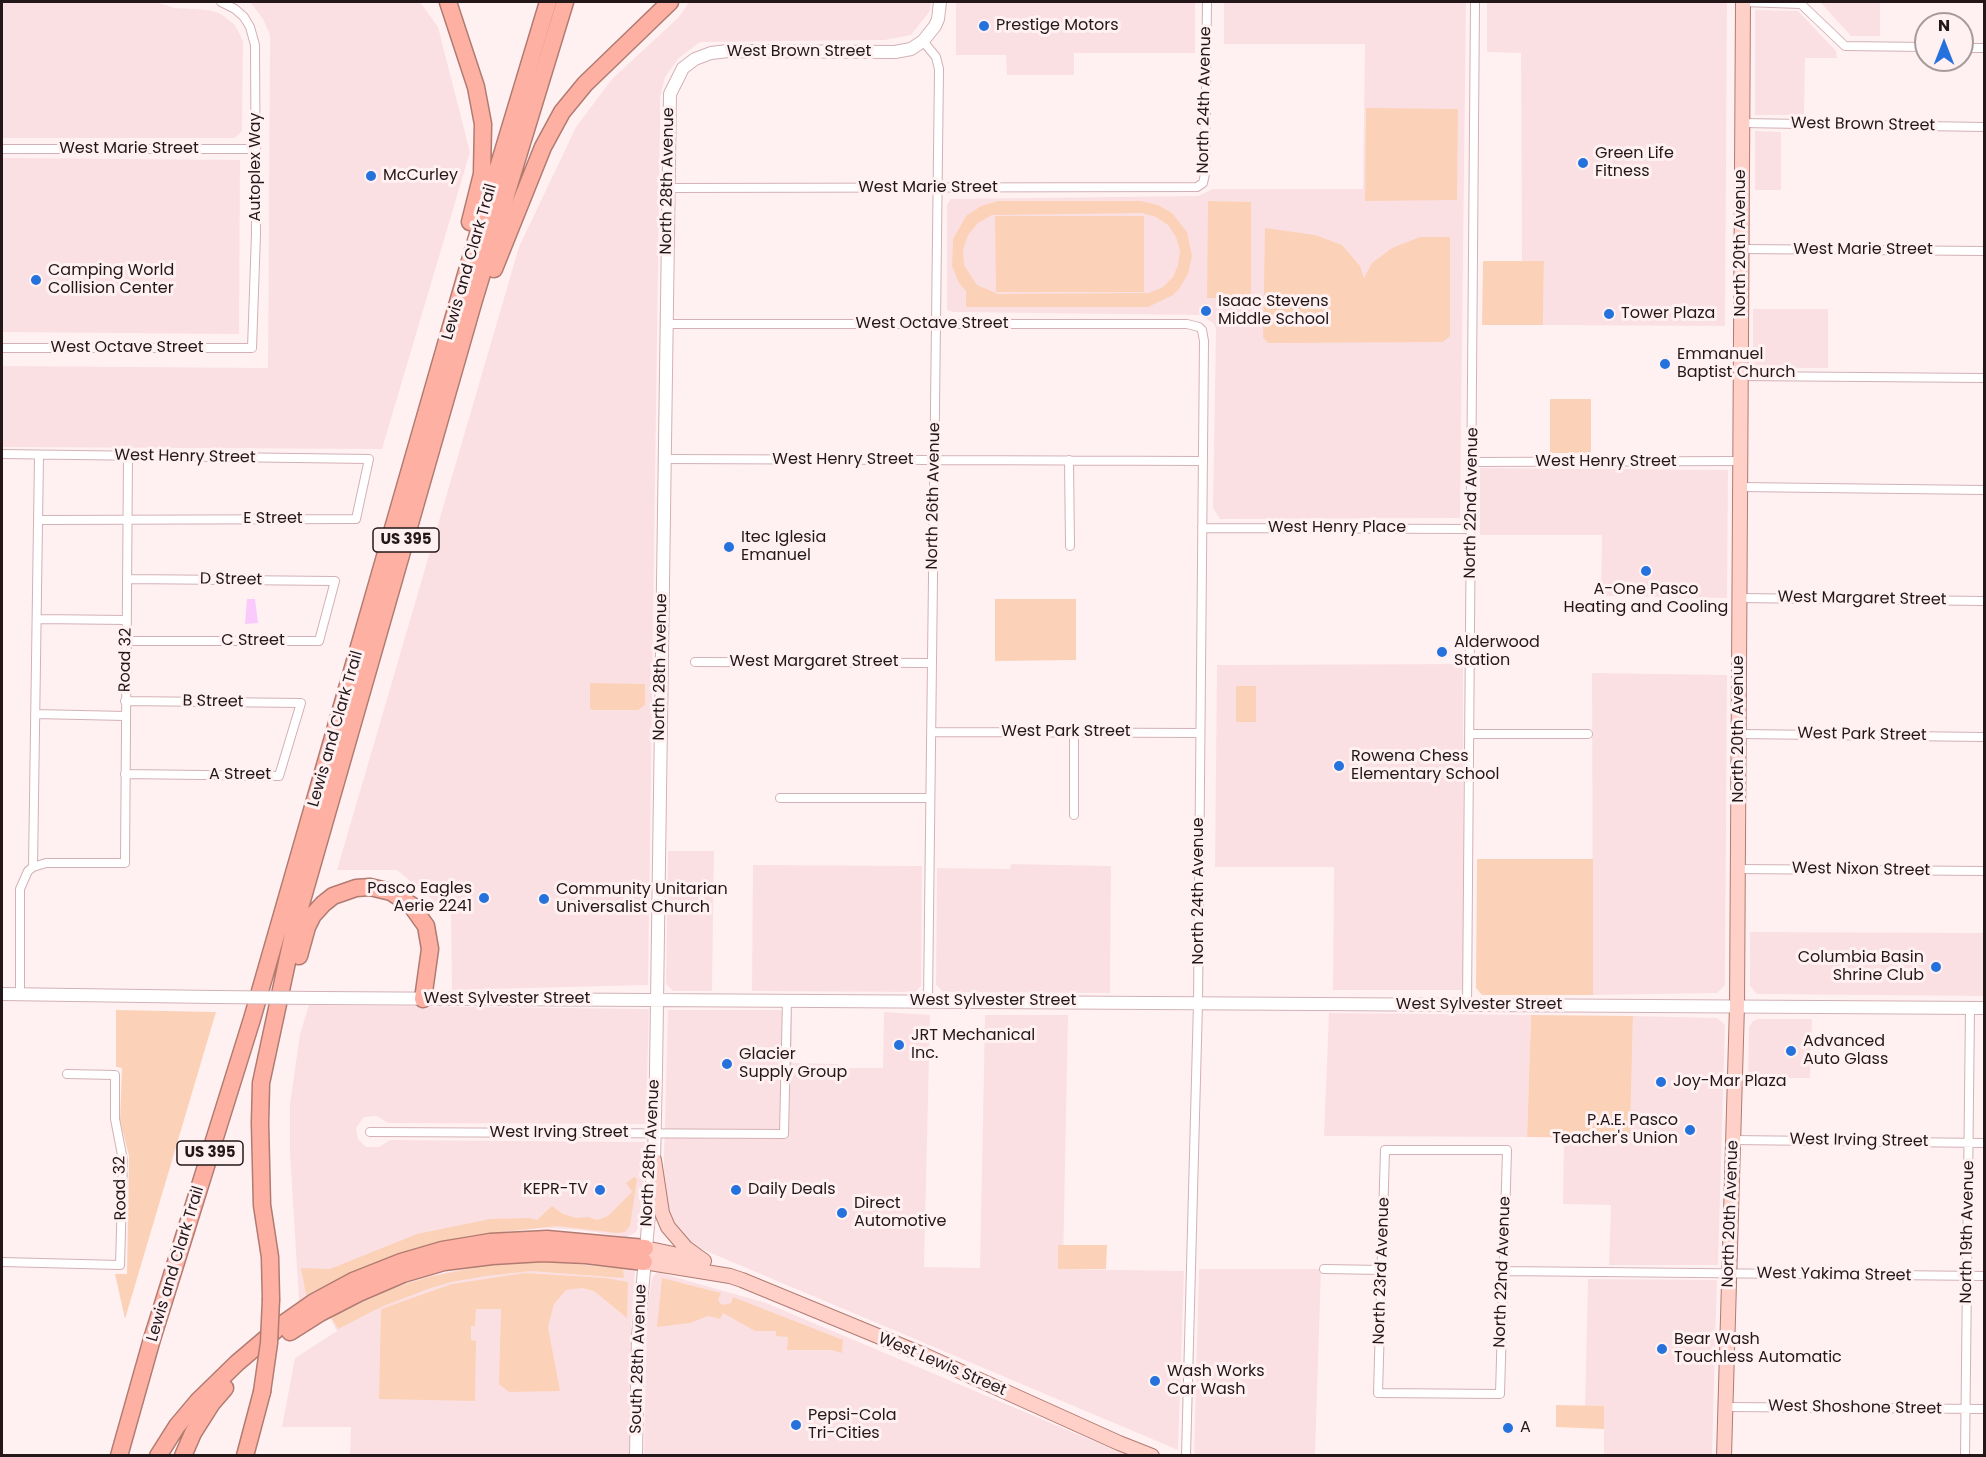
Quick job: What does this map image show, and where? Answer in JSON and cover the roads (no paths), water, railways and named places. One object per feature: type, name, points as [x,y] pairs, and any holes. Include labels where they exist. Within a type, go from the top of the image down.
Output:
[{"type":"highway","points":[[448,2],[476,87],[483,124],[483,163],[468,231],[469,264]]},
{"type":"highway","name":"Lewis and Clark Trail","points":[[119,1455],[152,1339],[252,1019],[469,264],[548,2]]},
{"type":"highway","name":"Lewis and Clark Trail","points":[[245,1455],[262,1392],[269,1343],[271,1299],[270,1257],[262,1205],[261,1083],[295,925],[474,300],[565,2]]},
{"type":"highway","points":[[474,300],[489,282],[543,147],[562,112],[585,84],[670,2]]},
{"type":"highway","points":[[260,1123],[268,1100],[275,1059],[307,927],[313,915],[328,900],[344,891],[370,887],[392,892],[411,905],[426,926],[429,939],[429,960],[423,999]]},
{"type":"highway","points":[[158,1455],[177,1426],[198,1401],[237,1363],[284,1323],[314,1302],[353,1281],[401,1262],[442,1250],[490,1242],[547,1239],[602,1243],[644,1255]]},
{"type":"highway","points":[[183,1455],[193,1433],[212,1403],[242,1370],[287,1334],[320,1313],[394,1278],[444,1262],[492,1256],[543,1253],[596,1256],[644,1255]]},
{"type":"main road","name":"North 20th Avenue","points":[[1724,1455],[1737,1006],[1743,2]]},
{"type":"main road","points":[[654,1160],[662,1214],[668,1227],[686,1248],[704,1261]]},
{"type":"main road","name":"West Lewis Street","points":[[644,1255],[704,1261],[730,1276],[924,1355],[1119,1443],[1152,1455]]},
{"type":"main road","name":"West Lewis Street","points":[[644,1255],[730,1276]]},
{"type":"street","name":"Autoplex Way","points":[[221,2],[244,17],[254,38],[256,149],[252,348]]},
{"type":"street","points":[[923,41],[938,19],[940,2]]},
{"type":"street","name":"North 24th Avenue","points":[[1189,188],[1200,186],[1205,174],[1207,2]]},
{"type":"street","name":"North 22nd Avenue","points":[[1467,1005],[1475,2]]},
{"type":"street","points":[[1743,2],[1801,4],[1845,46],[1914,47]]},
{"type":"street","name":"West Brown Street","points":[[678,73],[695,59],[715,52],[895,52],[911,49],[923,41]]},
{"type":"street","name":"North 26th Avenue","points":[[923,41],[936,57],[939,65],[928,1000]]},
{"type":"street","name":"North 28th Avenue","points":[[644,1255],[654,1160],[658,999],[669,99],[678,73]]},
{"type":"street","name":"West Brown Street","points":[[1742,123],[1984,127]]},
{"type":"street","name":"West Marie Street","points":[[2,149],[256,149]]},
{"type":"street","name":"West Marie Street","points":[[667,188],[1189,188]]},
{"type":"street","name":"West Marie Street","points":[[1741,249],[1984,251]]},
{"type":"street","name":"West Octave Street","points":[[666,324],[1187,324],[1199,327]]},
{"type":"street","name":"North 24th Avenue","points":[[1186,1455],[1198,1003],[1204,341],[1202,330],[1199,327]]},
{"type":"street","name":"West Octave Street","points":[[2,348],[252,348]]},
{"type":"street","points":[[1741,376],[1984,378]]},
{"type":"street","name":"West Henry Street","points":[[2,454],[369,459]]},
{"type":"street","points":[[20,994],[20,889],[24,876],[33,867],[39,454]]},
{"type":"street","name":"Road 32","points":[[33,867],[46,863],[125,863],[128,457]]},
{"type":"street","name":"E Street","points":[[128,520],[356,519],[369,459]]},
{"type":"street","name":"West Henry Street","points":[[664,459],[1203,460]]},
{"type":"street","points":[[1069,460],[1070,546]]},
{"type":"street","name":"West Henry Street","points":[[1472,462],[1741,461]]},
{"type":"street","points":[[1740,487],[1984,490]]},
{"type":"street","points":[[38,520],[128,520]]},
{"type":"street","name":"West Henry Place","points":[[1202,528],[1471,529]]},
{"type":"street","name":"D Street","points":[[127,579],[336,582]]},
{"type":"street","name":"C Street","points":[[126,641],[318,641],[336,582]]},
{"type":"street","name":"West Margaret Street","points":[[1740,598],[1984,601]]},
{"type":"street","points":[[37,619],[127,620]]},
{"type":"street","name":"West Margaret Street","points":[[695,662],[932,663]]},
{"type":"street","name":"B Street","points":[[125,701],[301,703]]},
{"type":"street","name":"A Street","points":[[125,774],[279,776],[301,703]]},
{"type":"street","points":[[35,714],[125,716]]},
{"type":"street","name":"West Park Street","points":[[931,732],[1200,733]]},
{"type":"street","points":[[1074,732],[1074,815]]},
{"type":"street","points":[[1470,734],[1588,734]]},
{"type":"street","name":"West Park Street","points":[[1739,734],[1984,736]]},
{"type":"street","points":[[780,798],[930,798]]},
{"type":"street","name":"West Nixon Street","points":[[1738,869],[1984,871]]},
{"type":"street","name":"West Sylvester Street","points":[[2,994],[423,999],[928,1000],[1984,1008]]},
{"type":"street","name":"West Irving Street","points":[[370,1132],[784,1134],[787,1000]]},
{"type":"street","name":"North 19th Avenue","points":[[1965,1455],[1970,1008]]},
{"type":"street","name":"Road 32","points":[[2,1262],[120,1266],[123,1160],[115,1119],[115,1075],[67,1074]]},
{"type":"street","name":"West Irving Street","points":[[1733,1140],[1984,1143]]},
{"type":"street","name":"North 22nd Avenue","points":[[1385,1150],[1507,1150],[1500,1394]]},
{"type":"street","name":"North 23rd Avenue","points":[[1385,1150],[1378,1393],[1500,1394]]},
{"type":"street","name":"South 28th Avenue","points":[[636,1455],[638,1336],[644,1255]]},
{"type":"street","points":[[1324,1269],[1382,1270]]},
{"type":"street","name":"West Yakima Street","points":[[1503,1271],[1984,1276]]},
{"type":"street","name":"West Shoshone Street","points":[[1726,1407],[1984,1409]]},
{"type":"place","name":"Prestige Motors","points":[[984,26]]},
{"type":"place","name":"Green Life Fitness","points":[[1583,163]]},
{"type":"place","name":"McCurley","points":[[371,176]]},
{"type":"place","name":"Camping World Collision Center","points":[[36,280]]},
{"type":"place","name":"Isaac Stevens Middle School","points":[[1206,311]]},
{"type":"place","name":"Tower Plaza","points":[[1609,314]]},
{"type":"place","name":"Emmanuel Baptist Church","points":[[1665,364]]},
{"type":"place","name":"Itec Iglesia Emanuel","points":[[729,547]]},
{"type":"place","name":"A-One Pasco Heating and Cooling","points":[[1646,571]]},
{"type":"place","name":"Alderwood Station","points":[[1442,652]]},
{"type":"place","name":"Rowena Chess Elementary School","points":[[1339,766]]},
{"type":"place","name":"Pasco Eagles Aerie 2241","points":[[484,898]]},
{"type":"place","name":"Community Unitarian Universalist Church","points":[[544,899]]},
{"type":"place","name":"Columbia Basin Shrine Club","points":[[1936,967]]},
{"type":"place","name":"JRT Mechanical Inc.","points":[[899,1045]]},
{"type":"place","name":"Advanced Auto Glass","points":[[1791,1051]]},
{"type":"place","name":"Glacier Supply Group","points":[[727,1064]]},
{"type":"place","name":"Joy-Mar Plaza","points":[[1661,1082]]},
{"type":"place","name":"P.A.E. Pasco Teacher's Union","points":[[1690,1130]]},
{"type":"place","name":"KEPR-TV","points":[[600,1190]]},
{"type":"place","name":"Daily Deals","points":[[736,1190]]},
{"type":"place","name":"Direct Automotive","points":[[842,1213]]},
{"type":"place","name":"Bear Wash Touchless Automatic","points":[[1662,1349]]},
{"type":"place","name":"Wash Works Car Wash","points":[[1155,1381]]},
{"type":"place","name":"Pepsi-Cola Tri-Cities","points":[[796,1425]]},
{"type":"place","name":"A","points":[[1508,1428]]}]
